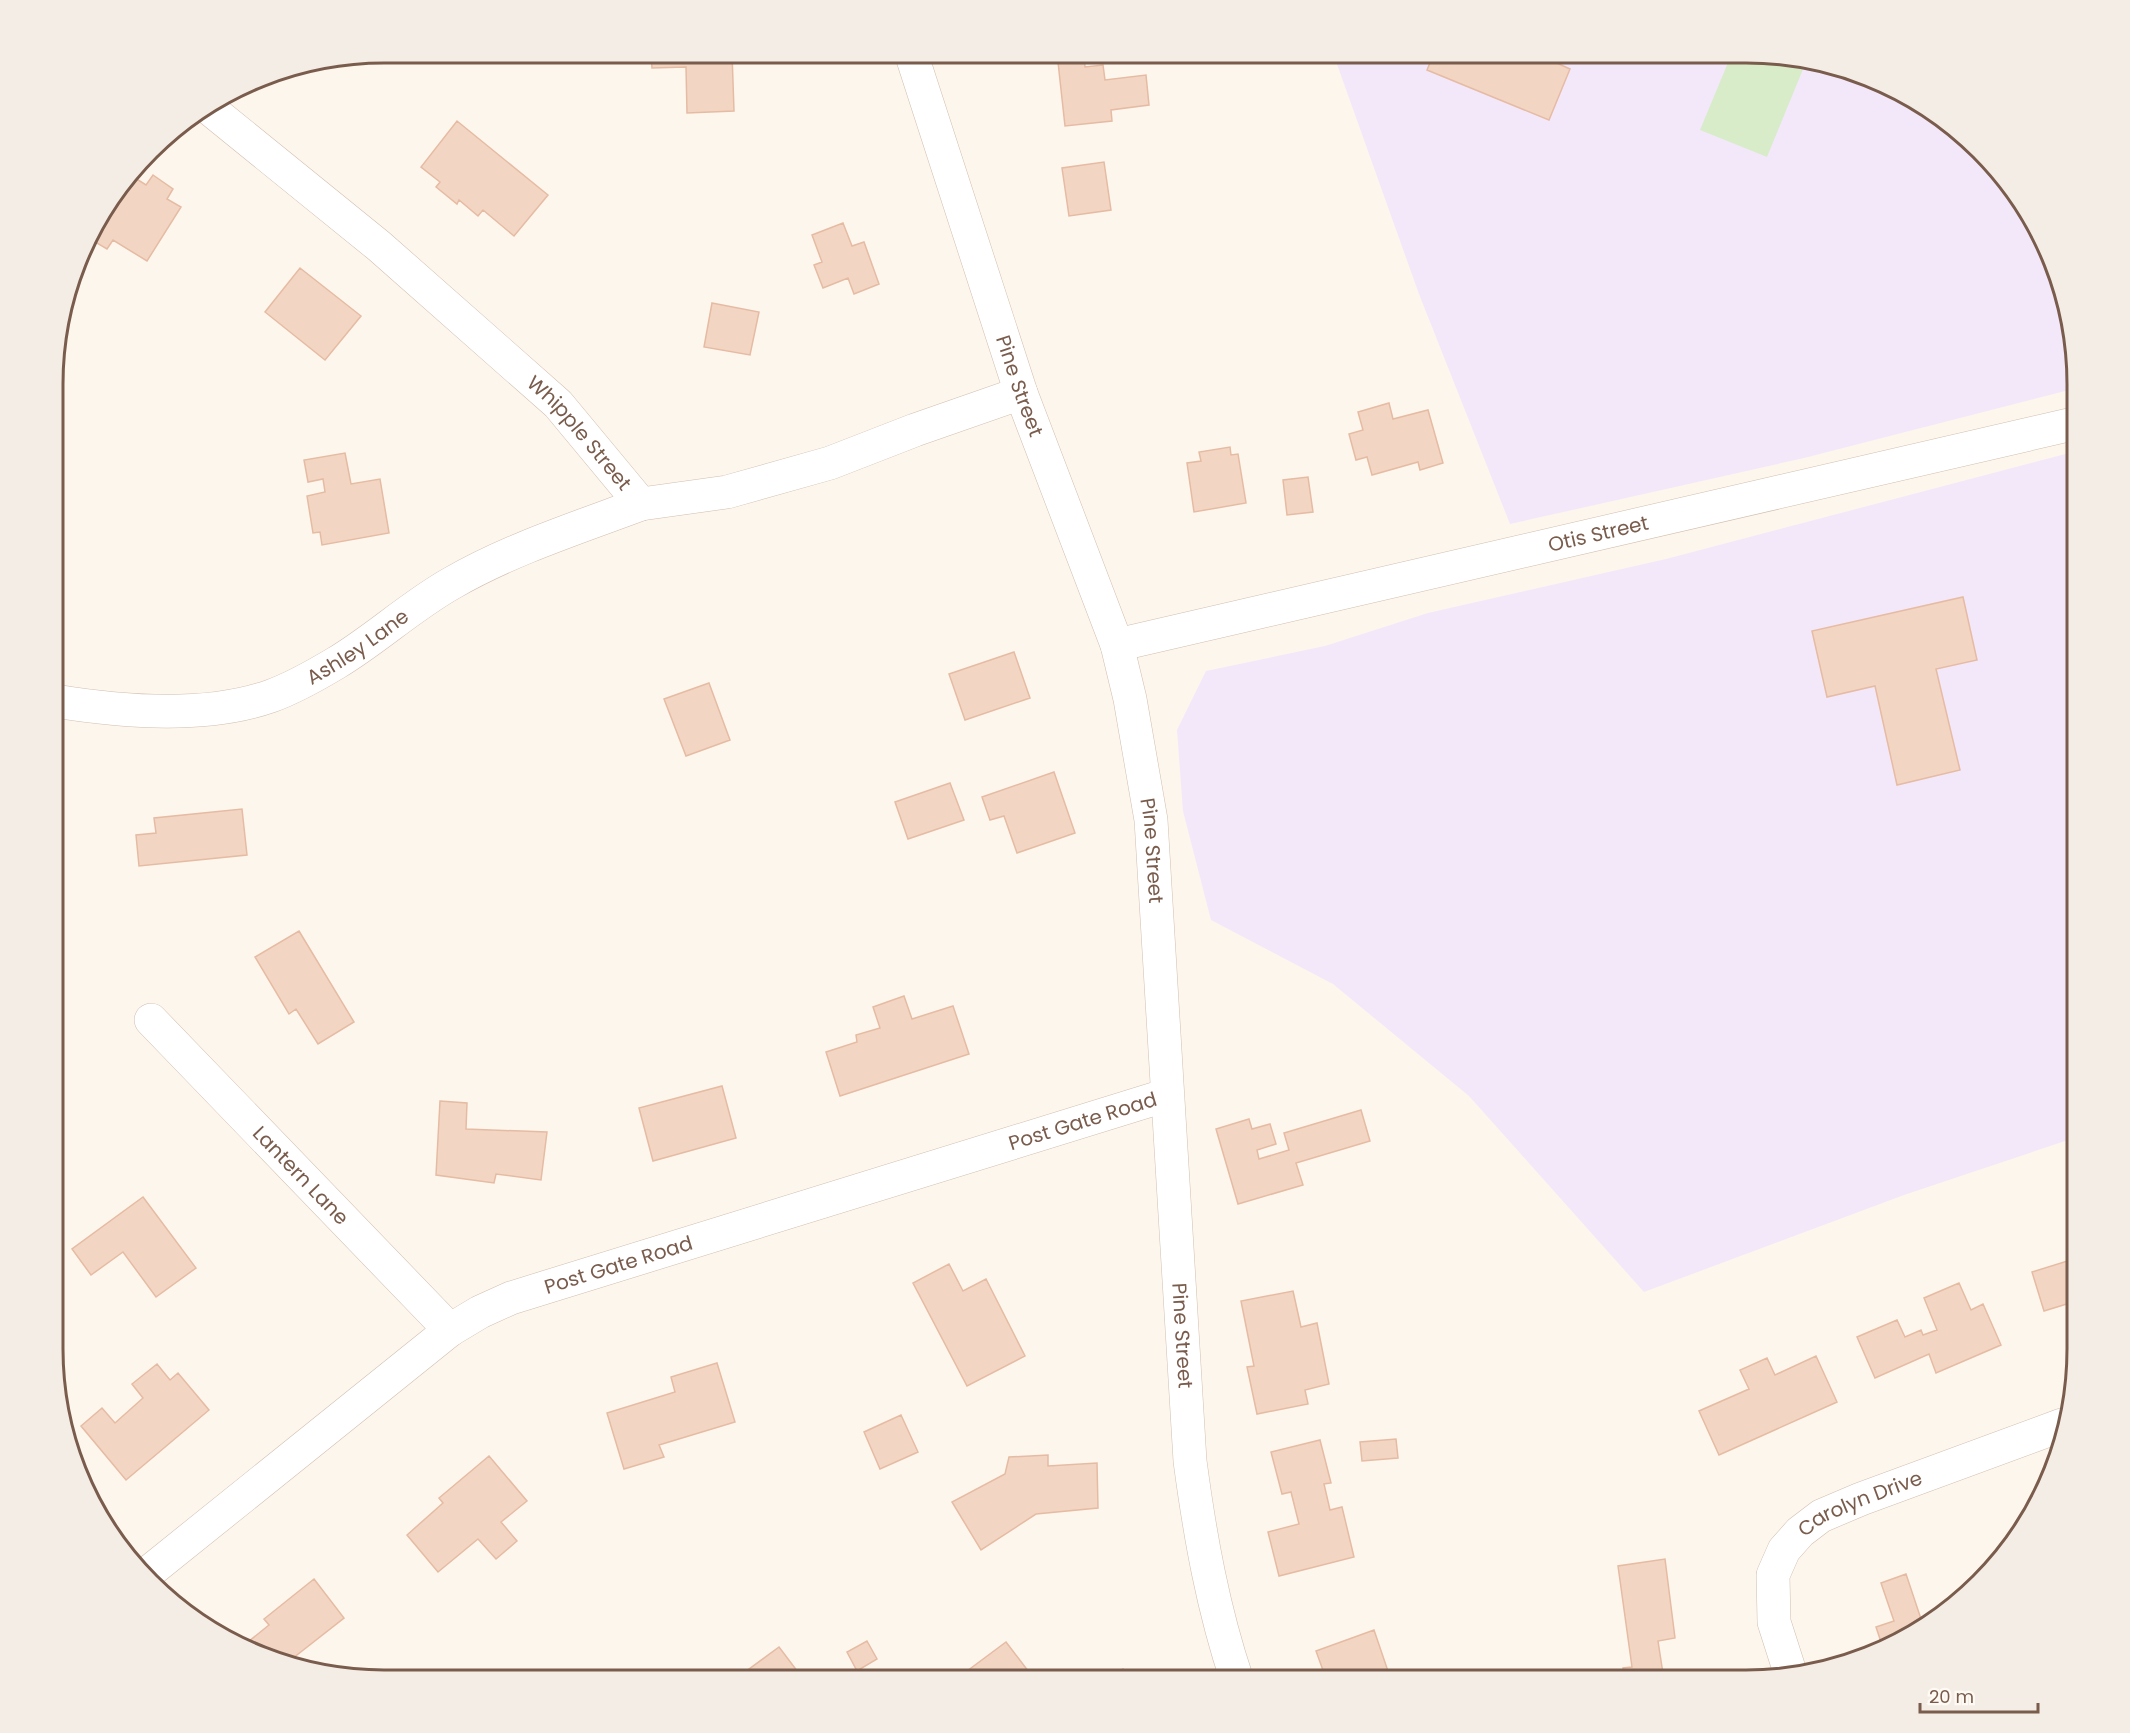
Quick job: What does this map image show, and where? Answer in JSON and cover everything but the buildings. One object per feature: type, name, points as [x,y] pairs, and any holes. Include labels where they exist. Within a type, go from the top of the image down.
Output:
[{"type":"street","name":"Pine Street","points":[[914,63],[1021,393],[1117,645],[1130,699],[1151,820],[1190,1461],[1207,1571],[1214,1604],[1234,1670]]},
{"type":"street","name":"Whipple Street","points":[[214,112],[379,246],[558,404],[641,504],[727,492],[830,463],[1021,393]]},
{"type":"street","name":"Otis Street","points":[[1117,645],[2067,426]]},
{"type":"street","name":"Ashley Lane","points":[[63,702],[161,711],[236,706],[272,696],[337,663],[449,585],[481,567],[641,504]]},
{"type":"street","name":"Lantern Lane","points":[[151,1020],[450,1330]]},
{"type":"street","name":"Post Gate Road","points":[[151,1570],[450,1330],[480,1312],[511,1298],[1167,1095]]},
{"type":"street","name":"Carolyn Drive","points":[[1788,1667],[1774,1622],[1773,1575],[1784,1550],[1800,1532],[1821,1516],[1861,1499],[2057,1427]]},
{"type":"shaded area","points":[[1337,63],[1746,63],[1788,66],[1849,80],[1888,96],[1941,129],[1987,172],[2013,206],[2043,261],[2061,322],[2067,391],[1804,458],[1510,524],[1419,294]]},
{"type":"shaded area","points":[[2067,454],[2067,1140],[1904,1195],[1644,1292],[1469,1096],[1333,984],[1211,920],[1183,811],[1177,730],[1206,671],[1325,646],[1428,613],[1666,559]]},
{"type":"green space","points":[[1728,63],[1803,68],[1767,157],[1700,130]]}]
